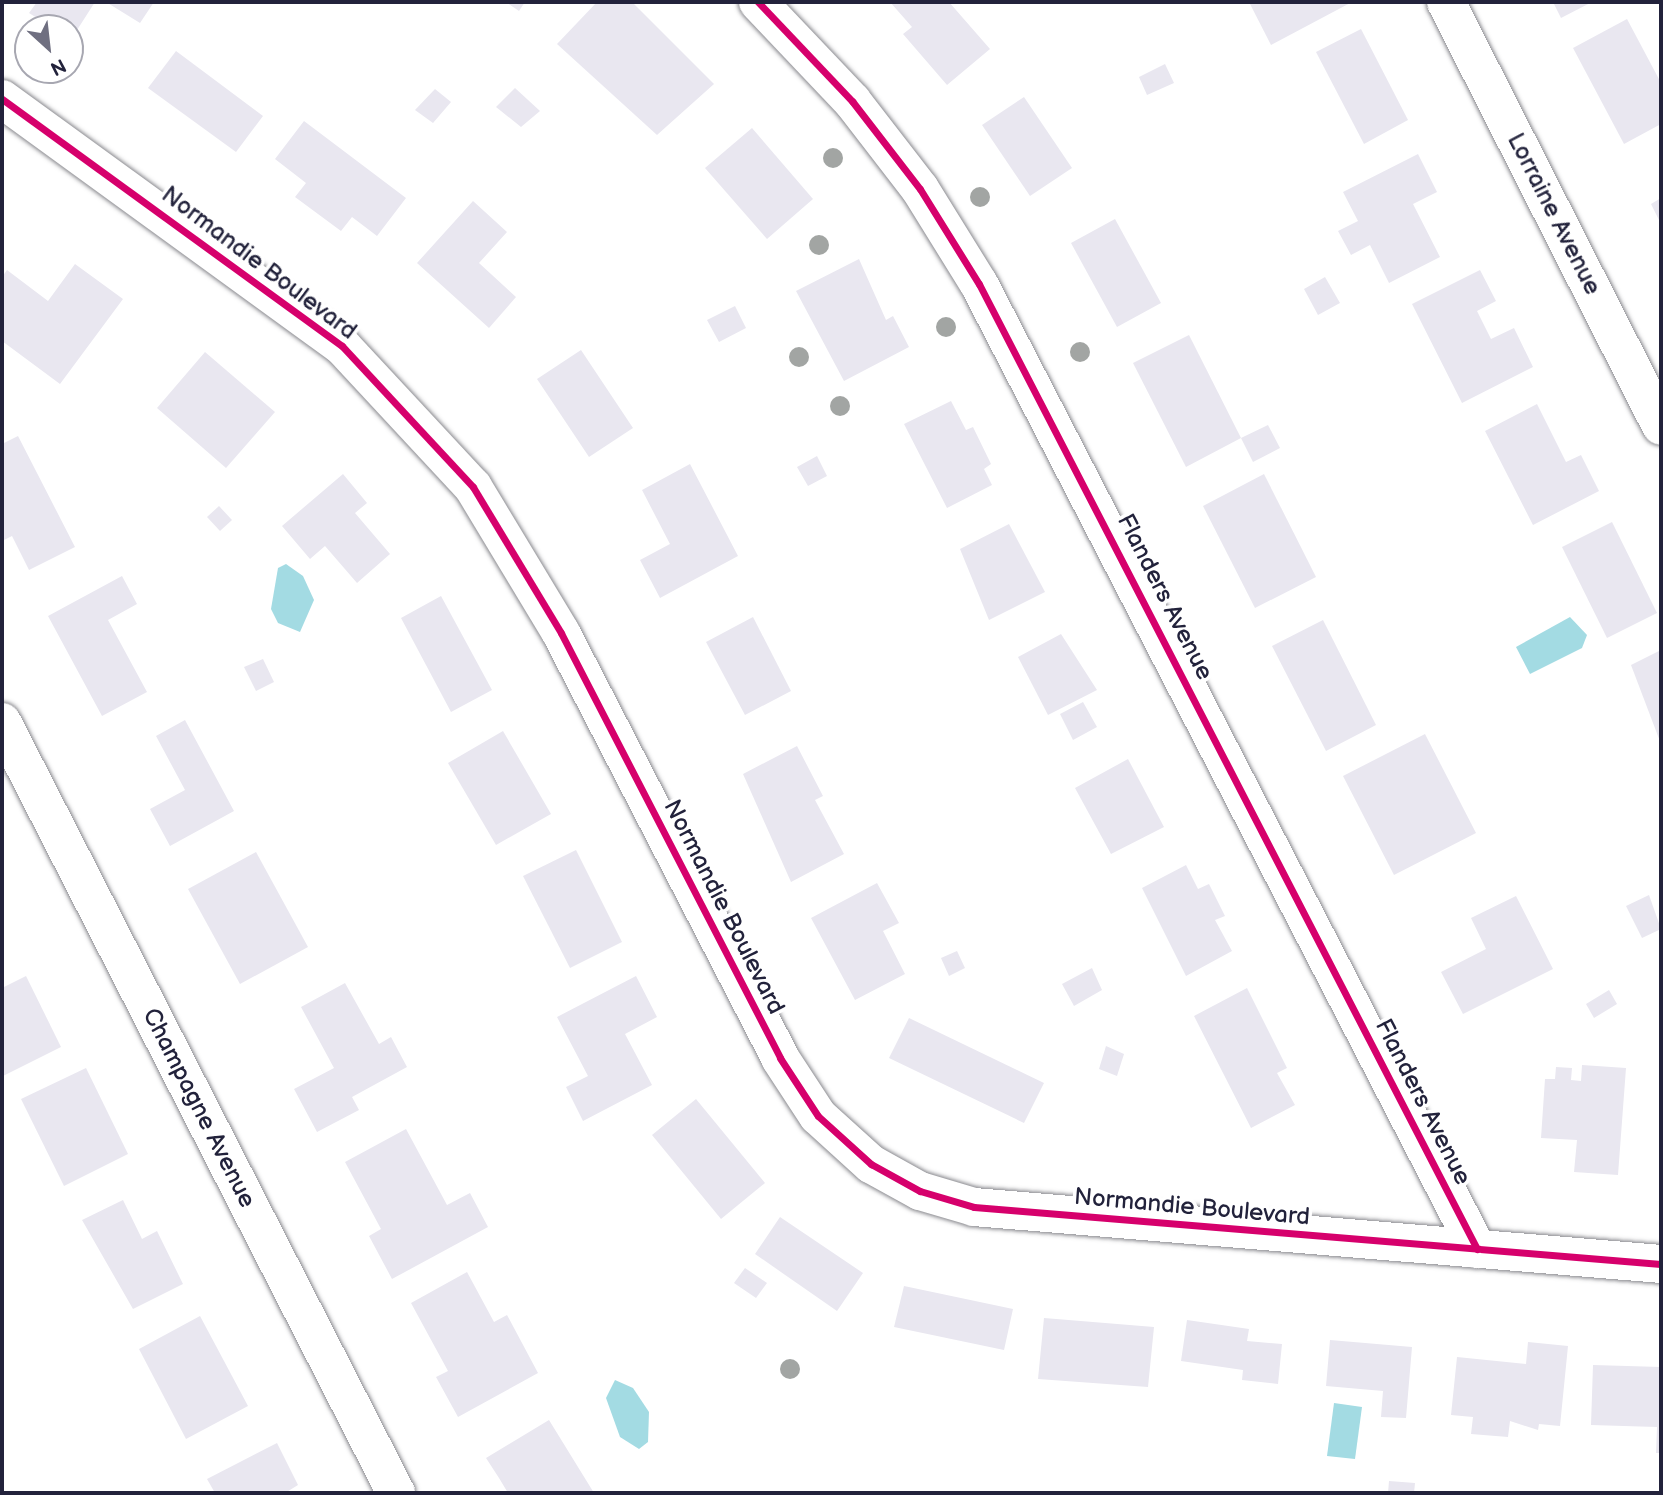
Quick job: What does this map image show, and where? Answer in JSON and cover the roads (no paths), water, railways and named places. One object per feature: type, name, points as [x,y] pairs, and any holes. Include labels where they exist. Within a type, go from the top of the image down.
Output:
[{"type":"street","name":"Flanders Avenue","points":[[758,2],[852,101],[920,189],[979,284],[1477,1250]]},
{"type":"street","name":"Lorraine Avenue","points":[[1446,2],[1661,426]]},
{"type":"street","name":"Normandie Boulevard","points":[[2,99],[342,346],[473,487],[562,633],[780,1058],[810,1106],[853,1150],[920,1191],[974,1207],[1661,1265]]},
{"type":"street","name":"Champagne Avenue","points":[[2,722],[396,1493]]},
{"type":"water","points":[[286,564],[303,576],[314,600],[300,632],[278,623],[271,609],[278,568]]},
{"type":"water","points":[[1570,617],[1587,635],[1582,648],[1530,674],[1516,647]]},
{"type":"water","points":[[615,1380],[633,1388],[649,1412],[648,1442],[639,1449],[620,1437],[606,1398]]},
{"type":"water","points":[[1334,1403],[1362,1407],[1355,1459],[1327,1456]]}]
